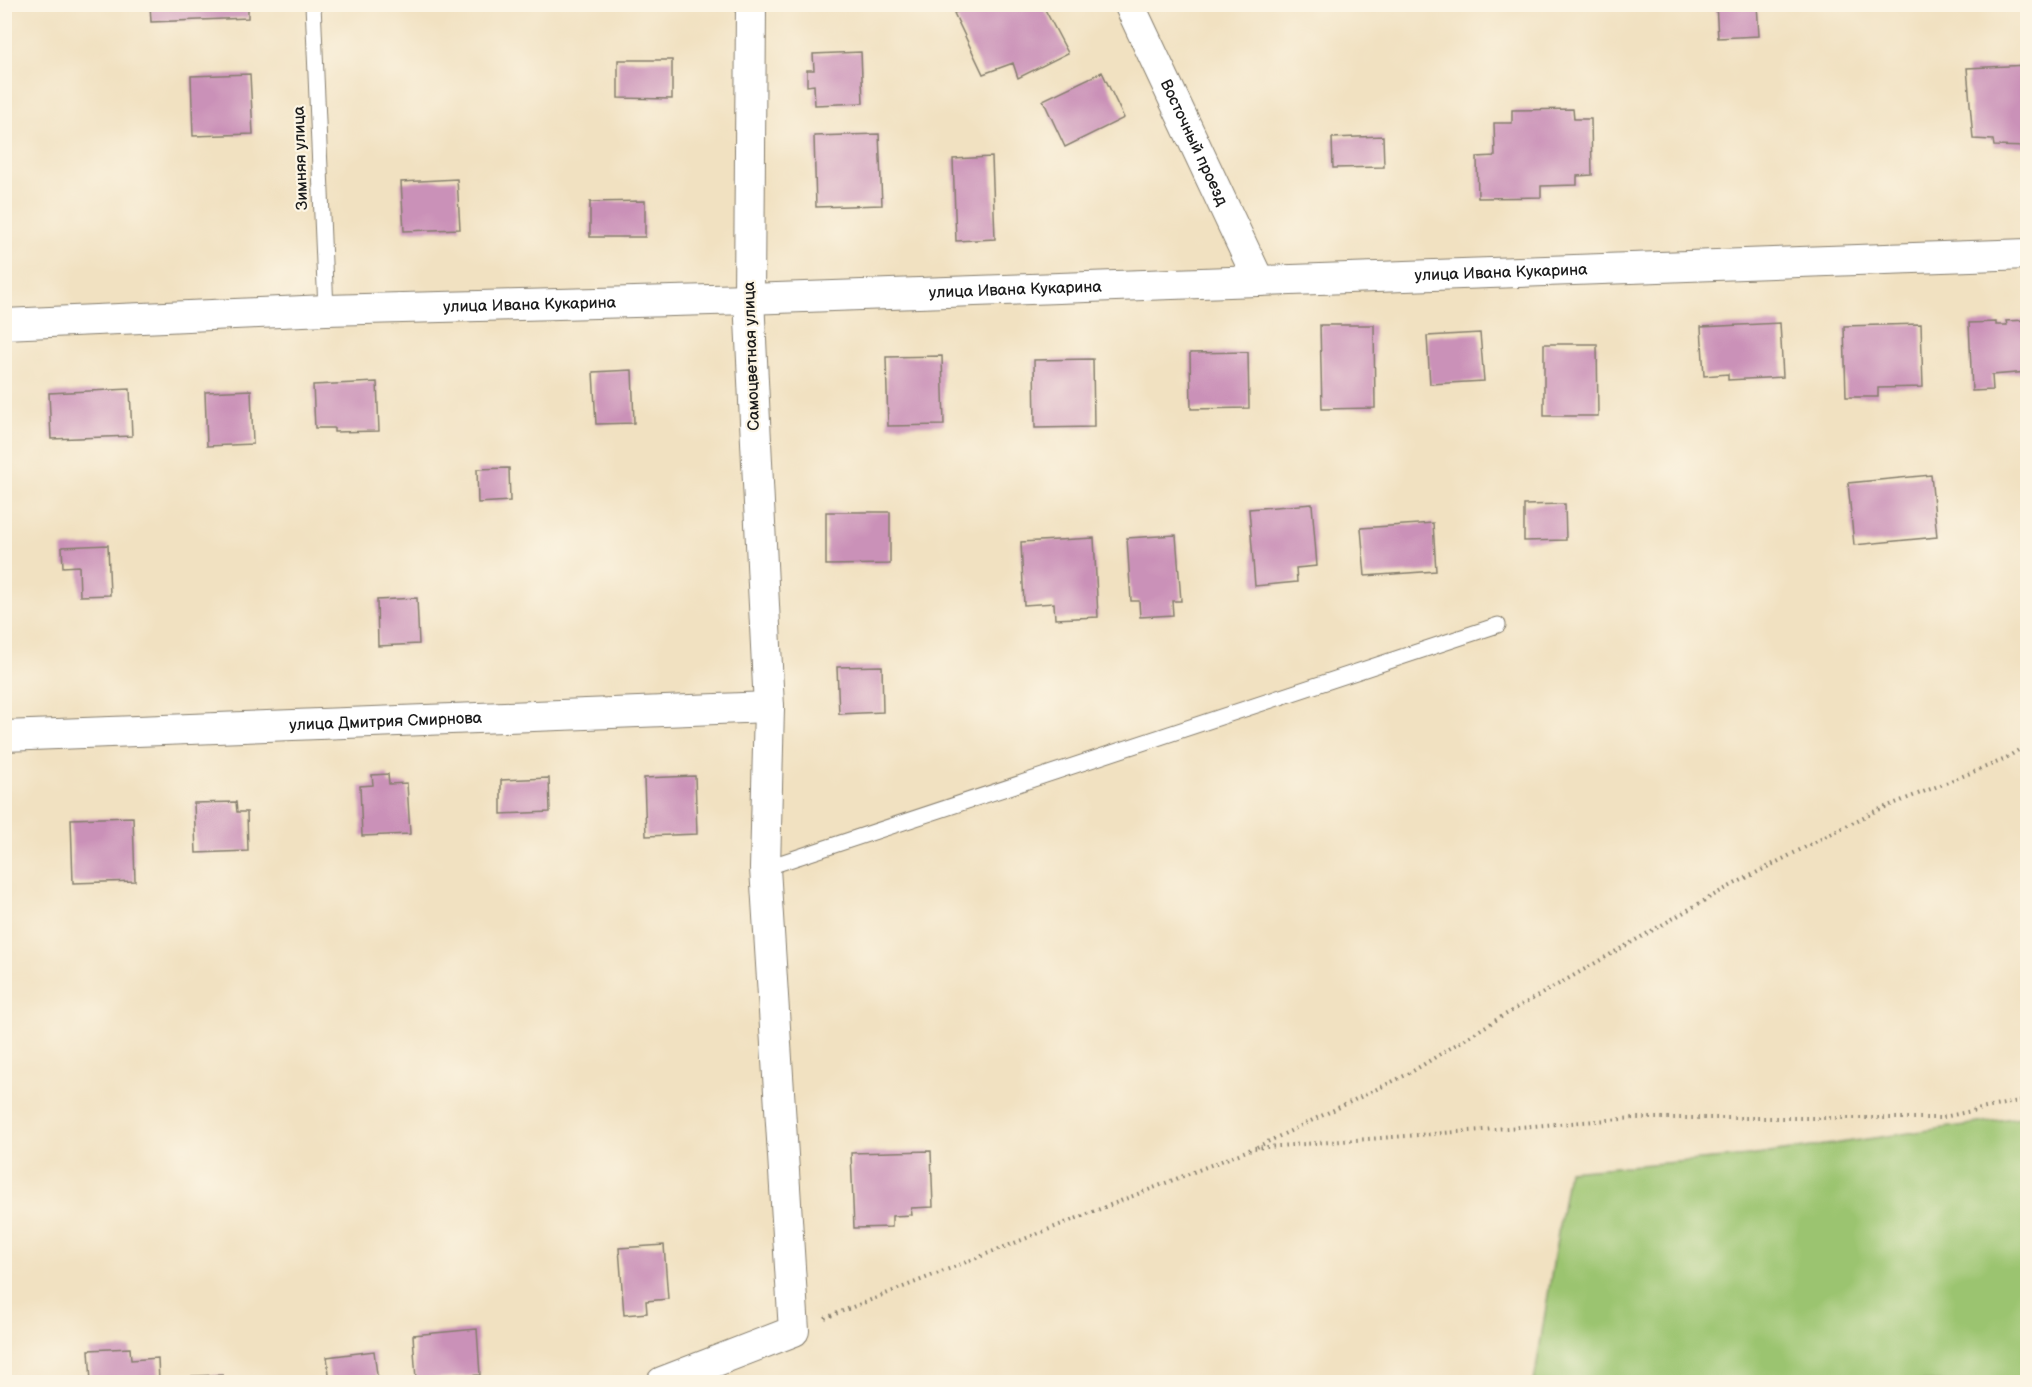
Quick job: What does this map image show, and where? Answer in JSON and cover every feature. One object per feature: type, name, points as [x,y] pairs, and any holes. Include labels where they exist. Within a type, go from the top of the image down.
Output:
[{"type":"street","name":"Самоцветная улица","points":[[751,4],[749,299],[769,707],[765,868],[794,1330]]},
{"type":"street","name":"Восточный проезд","points":[[1130,4],[1259,281]]},
{"type":"street","name":"улица Ивана Кукарина","points":[[4,324],[326,310],[749,299],[2028,254]]},
{"type":"street","name":"улица Дмитрия Смирнова","points":[[4,736],[769,707]]},
{"type":"street","points":[[662,1383],[794,1330]]},
{"type":"lane","name":"Зимняя улица","points":[[313,4],[326,310]]},
{"type":"lane","points":[[765,868],[1498,625]]},
{"type":"path","points":[[794,1330],[1254,1148],[1408,1074],[1496,1020],[1752,875],[1873,812],[2003,760],[2028,744]]},
{"type":"path","points":[[1254,1148],[1634,1118],[1939,1119],[2028,1099]]},
{"type":"green space","points":[[2027,1116],[2027,1382],[1534,1382],[1568,1171],[1749,1156]]},
{"type":"building","points":[[150,4],[248,4],[248,18],[151,22]]},
{"type":"building","points":[[973,4],[1042,4],[1068,53],[1018,78],[1013,63],[983,74],[954,13]]},
{"type":"building","points":[[1716,4],[1757,4],[1759,36],[1718,38]]},
{"type":"building","points":[[861,52],[863,103],[815,105],[814,85],[807,86],[807,70],[814,70],[813,54]]},
{"type":"building","points":[[618,60],[672,60],[672,99],[618,98]]},
{"type":"building","points":[[2028,65],[2028,147],[1994,146],[1993,140],[1973,139],[1967,68]]},
{"type":"building","points":[[1102,72],[1124,118],[1065,147],[1043,100]]},
{"type":"building","points":[[250,74],[253,134],[193,136],[191,76]]},
{"type":"building","points":[[1573,109],[1574,119],[1591,119],[1592,175],[1577,176],[1577,185],[1541,186],[1541,197],[1478,198],[1477,157],[1495,156],[1494,123],[1512,123],[1512,110]]},
{"type":"building","points":[[879,134],[882,205],[816,207],[814,136]]},
{"type":"building","points":[[1383,136],[1384,167],[1333,168],[1332,138]]},
{"type":"building","points":[[992,157],[995,239],[956,241],[953,159]]},
{"type":"building","points":[[457,179],[460,229],[404,231],[401,182]]},
{"type":"building","points":[[645,201],[645,237],[590,237],[590,202]]},
{"type":"building","points":[[2028,320],[2028,372],[1992,375],[1993,390],[1972,391],[1969,323],[1996,322],[1996,325],[2007,325],[2006,321]]},
{"type":"building","points":[[1780,323],[1783,377],[1728,380],[1728,374],[1704,376],[1701,327]]},
{"type":"building","points":[[1921,324],[1923,387],[1878,388],[1878,397],[1846,397],[1844,326]]},
{"type":"building","points":[[1320,325],[1374,325],[1375,408],[1322,409]]},
{"type":"building","points":[[1480,333],[1484,381],[1430,384],[1427,336]]},
{"type":"building","points":[[1544,344],[1597,344],[1598,416],[1544,416]]},
{"type":"building","points":[[1248,352],[1249,408],[1191,409],[1190,353]]},
{"type":"building","points":[[942,356],[944,425],[888,426],[886,357]]},
{"type":"building","points":[[1093,359],[1094,427],[1035,428],[1034,360]]},
{"type":"building","points":[[632,370],[634,423],[596,424],[593,372]]},
{"type":"building","points":[[377,382],[379,431],[334,432],[334,428],[315,428],[313,385]]},
{"type":"building","points":[[130,389],[132,436],[51,439],[49,393]]},
{"type":"building","points":[[251,390],[253,444],[207,446],[205,392]]},
{"type":"building","points":[[509,468],[510,501],[478,503],[477,469]]},
{"type":"building","points":[[1931,475],[1937,537],[1854,545],[1848,483]]},
{"type":"building","points":[[1312,504],[1317,566],[1296,568],[1297,582],[1255,586],[1249,509]]},
{"type":"building","points":[[1565,504],[1566,540],[1524,541],[1524,505]]},
{"type":"building","points":[[826,512],[890,512],[890,564],[826,565]]},
{"type":"building","points":[[1433,523],[1436,571],[1365,576],[1361,528]]},
{"type":"building","points":[[1176,535],[1181,601],[1172,601],[1173,615],[1140,617],[1139,601],[1131,601],[1127,538]]},
{"type":"building","points":[[1094,538],[1098,617],[1055,619],[1054,603],[1024,605],[1021,542]]},
{"type":"building","points":[[108,545],[110,595],[80,596],[79,566],[63,567],[62,547]]},
{"type":"building","points":[[417,598],[419,644],[378,646],[377,600]]},
{"type":"building","points":[[882,666],[883,712],[839,714],[837,667]]},
{"type":"building","points":[[388,774],[389,784],[407,783],[410,834],[362,836],[360,786],[373,785],[372,775]]},
{"type":"building","points":[[695,776],[697,834],[646,836],[644,778]]},
{"type":"building","points":[[549,778],[550,812],[501,814],[501,780]]},
{"type":"building","points":[[236,802],[237,812],[247,812],[248,851],[196,853],[194,803]]},
{"type":"building","points":[[133,817],[135,881],[73,883],[71,819]]},
{"type":"building","points":[[931,1151],[933,1207],[911,1208],[912,1215],[892,1216],[892,1227],[854,1228],[851,1153]]},
{"type":"building","points":[[664,1245],[668,1299],[646,1301],[647,1313],[624,1315],[619,1248]]},
{"type":"building","points":[[477,1329],[480,1375],[416,1380],[413,1335]]},
{"type":"building","points":[[130,1348],[131,1360],[158,1358],[159,1382],[91,1382],[89,1350]]},
{"type":"building","points":[[374,1351],[378,1382],[330,1382],[327,1357]]},
{"type":"building","points":[[223,1375],[223,1382],[192,1382],[192,1376]]}]
